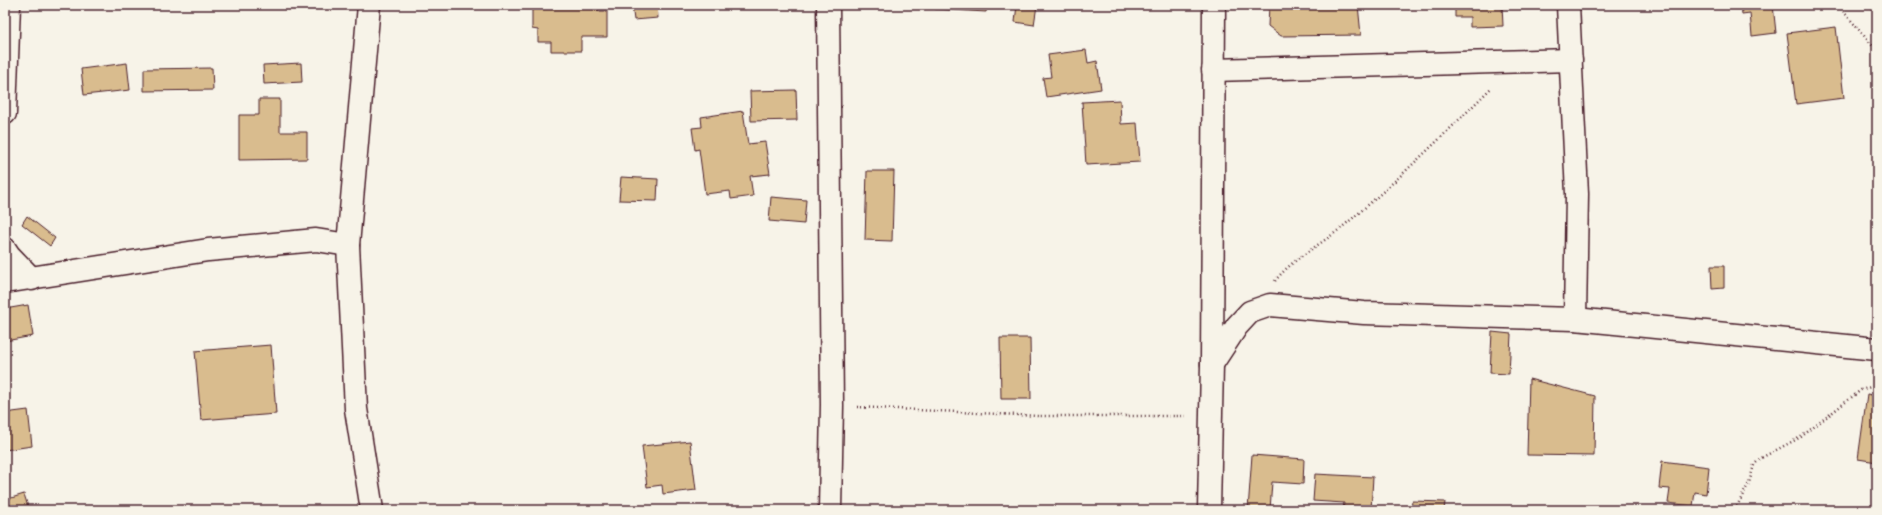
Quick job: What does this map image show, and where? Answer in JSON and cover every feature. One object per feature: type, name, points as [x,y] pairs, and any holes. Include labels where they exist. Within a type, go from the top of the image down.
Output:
[{"type":"street","points":[[369,5],[348,245],[356,409],[372,510]]},
{"type":"street","points":[[828,5],[832,405],[830,510]]},
{"type":"street","points":[[1209,510],[1212,364],[1214,5]]},
{"type":"street","points":[[1568,5],[1578,194],[1575,319]]},
{"type":"street","points":[[5,113],[7,15]]},
{"type":"street","points":[[1213,70],[1518,60],[1571,60]]},
{"type":"street","points":[[5,282],[32,279],[208,250],[316,240],[348,245]]},
{"type":"street","points":[[5,248],[9,255],[32,279]]},
{"type":"street","points":[[1212,364],[1237,326],[1250,312],[1270,305],[1364,313],[1575,319],[1690,332],[1877,349]]},
{"type":"path","points":[[1838,5],[1877,51]]},
{"type":"path","points":[[1250,312],[1285,268],[1341,228],[1441,137],[1518,60]]},
{"type":"path","points":[[1735,510],[1749,483],[1754,465],[1761,458],[1801,437],[1861,390],[1877,385]]},
{"type":"path","points":[[832,405],[1038,416],[1211,417]]},
{"type":"building","points":[[532,5],[598,5],[598,11],[607,11],[607,37],[581,37],[581,51],[551,51],[551,42],[538,42],[538,30],[532,29]]},
{"type":"building","points":[[632,5],[657,5],[658,18],[634,20]]},
{"type":"building","points":[[935,5],[987,5],[986,12],[935,9]]},
{"type":"building","points":[[1017,5],[1037,5],[1034,25],[1015,22]]},
{"type":"building","points":[[1269,5],[1358,5],[1361,35],[1281,36],[1268,26]]},
{"type":"building","points":[[1455,5],[1502,5],[1503,26],[1470,27],[1470,17],[1455,17]]},
{"type":"building","points":[[1741,5],[1773,5],[1776,33],[1752,36],[1750,13],[1742,14]]},
{"type":"building","points":[[1836,27],[1844,98],[1796,104],[1787,33]]},
{"type":"building","points":[[1086,50],[1088,63],[1097,61],[1101,89],[1046,97],[1043,78],[1051,77],[1048,55]]},
{"type":"building","points":[[127,63],[130,90],[84,95],[81,69]]},
{"type":"building","points":[[301,63],[302,82],[264,84],[263,65]]},
{"type":"building","points":[[212,68],[213,90],[144,91],[144,69]]},
{"type":"building","points":[[796,90],[797,120],[751,121],[750,91]]},
{"type":"building","points":[[259,99],[280,99],[280,132],[307,132],[307,159],[239,160],[239,115],[259,115]]},
{"type":"building","points":[[1120,100],[1121,124],[1137,123],[1140,162],[1086,165],[1082,102]]},
{"type":"building","points":[[743,111],[748,144],[765,142],[770,174],[750,176],[753,196],[731,199],[730,191],[705,194],[699,149],[695,150],[692,128],[702,127],[701,117]]},
{"type":"building","points":[[867,171],[894,171],[892,241],[865,240]]},
{"type":"building","points":[[621,177],[658,179],[657,201],[619,200]]},
{"type":"building","points":[[771,197],[806,200],[804,224],[769,221]]},
{"type":"building","points":[[27,216],[55,238],[50,246],[22,224]]},
{"type":"building","points":[[1711,266],[1724,266],[1724,288],[1712,289]]},
{"type":"building","points":[[28,305],[33,336],[5,341],[5,309]]},
{"type":"building","points":[[1492,332],[1511,334],[1509,374],[1490,373]]},
{"type":"building","points":[[1000,338],[1030,338],[1031,399],[1001,399]]},
{"type":"building","points":[[271,345],[276,414],[201,420],[195,351]]},
{"type":"building","points":[[1529,379],[1595,396],[1594,456],[1527,455]]},
{"type":"building","points":[[1867,394],[1877,396],[1877,462],[1858,459]]},
{"type":"building","points":[[28,410],[32,446],[5,450],[5,413]]},
{"type":"building","points":[[690,441],[696,490],[663,494],[662,485],[647,487],[642,446]]},
{"type":"building","points":[[1252,455],[1304,459],[1303,484],[1272,482],[1270,510],[1248,510]]},
{"type":"building","points":[[1662,461],[1709,467],[1706,494],[1695,492],[1693,506],[1668,503],[1670,489],[1659,488]]},
{"type":"building","points":[[1315,474],[1373,477],[1371,510],[1343,510],[1344,503],[1313,501]]},
{"type":"building","points":[[24,494],[29,510],[5,510],[5,500]]},
{"type":"building","points":[[1412,501],[1445,502],[1444,510],[1411,510]]}]
